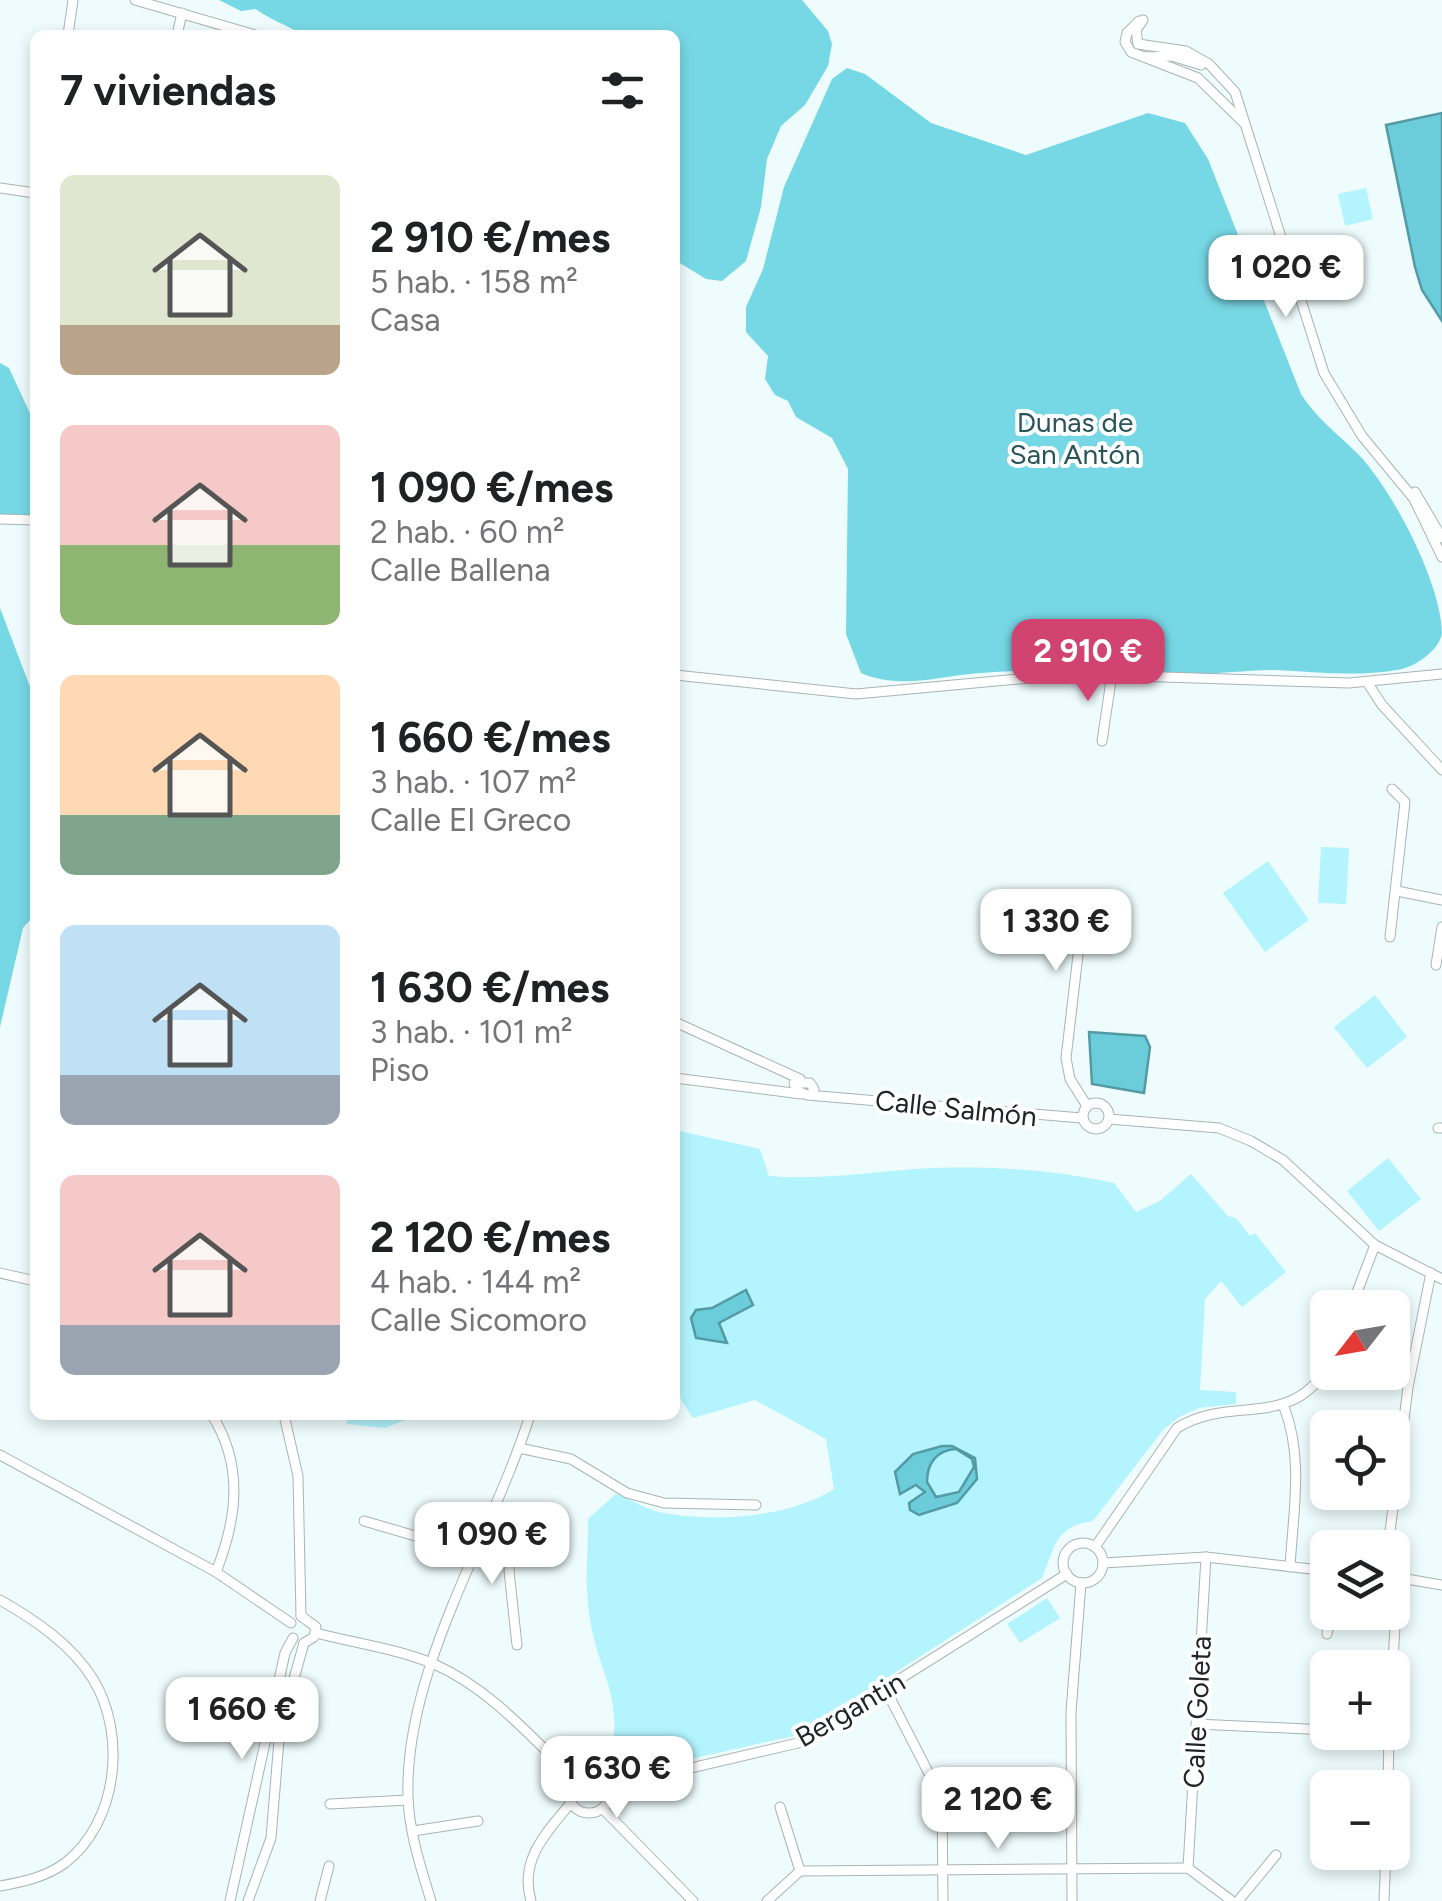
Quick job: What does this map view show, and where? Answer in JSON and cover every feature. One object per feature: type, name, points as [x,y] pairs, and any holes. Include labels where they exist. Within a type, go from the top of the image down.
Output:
[{"type":"street","points":[[69,30],[73,0]]},
{"type":"street","points":[[135,0],[238,30]]},
{"type":"street","points":[[179,30],[182,14]]},
{"type":"street","points":[[1246,126],[1198,78],[1143,57],[1125,42],[1132,26],[1143,20],[1134,38],[1138,44],[1186,51],[1234,92],[1246,126],[1324,373],[1362,436],[1424,505],[1442,538]]},
{"type":"street","points":[[1143,57],[1185,58],[1217,74]]},
{"type":"street","points":[[0,188],[30,192]]},
{"type":"street","points":[[1398,477],[1442,558]]},
{"type":"street","points":[[0,519],[30,520]]},
{"type":"street","points":[[680,676],[870,694],[1046,675],[1367,682],[1436,675],[1442,666]]},
{"type":"street","points":[[1102,741],[1112,674]]},
{"type":"street","points":[[1367,682],[1382,705],[1442,770]]},
{"type":"street","points":[[1390,937],[1405,802],[1392,788]]},
{"type":"street","points":[[1397,891],[1442,900]]},
{"type":"street","points":[[1084,896],[1066,1058],[1070,1079],[1087,1106]]},
{"type":"street","points":[[1436,965],[1442,930]]},
{"type":"street","points":[[680,1024],[814,1089],[807,1095]]},
{"type":"street","points":[[680,1079],[807,1095],[830,1094]]},
{"type":"street","points":[[801,1082],[807,1095]]},
{"type":"street","points":[[782,1090],[801,1082],[830,1094]]},
{"type":"street","name":"Calle Salmón","points":[[830,1094],[1082,1118],[1095,1129],[1108,1119]]},
{"type":"street","points":[[1087,1106],[1100,1103],[1108,1119],[1220,1128],[1250,1140],[1283,1160],[1375,1244],[1442,1278]]},
{"type":"street","points":[[1082,1118],[1087,1106]]},
{"type":"street","points":[[1358,1290],[1375,1244]]},
{"type":"street","points":[[0,1273],[30,1279]]},
{"type":"street","points":[[1390,1530],[1408,1387],[1431,1273]]},
{"type":"street","points":[[1095,1547],[1177,1428],[1193,1418],[1220,1412],[1284,1406],[1312,1390]]},
{"type":"street","points":[[1284,1406],[1295,1434],[1296,1458],[1290,1567]]},
{"type":"street","points":[[215,1420],[232,1467],[236,1509],[216,1572]]},
{"type":"street","points":[[285,1420],[298,1476],[302,1616]]},
{"type":"street","points":[[428,1900],[408,1800],[415,1723],[433,1663],[528,1420]]},
{"type":"street","points":[[520,1448],[571,1459],[627,1494],[664,1503],[756,1505]]},
{"type":"street","points":[[0,1456],[216,1572],[291,1623],[293,1638],[285,1653],[230,1901]]},
{"type":"street","points":[[493,1514],[510,1519],[514,1525],[509,1571],[517,1645]]},
{"type":"street","points":[[364,1521],[477,1554]]},
{"type":"street","points":[[1084,1543],[1095,1547],[1103,1563],[1094,1580],[1081,1583],[1067,1574],[1064,1562],[1068,1551],[1084,1543]]},
{"type":"street","points":[[1103,1563],[1206,1557],[1310,1569]]},
{"type":"street","name":"Calle Goleta","points":[[1188,1868],[1206,1557]]},
{"type":"street","name":"Bergantin","points":[[610,1788],[798,1743],[1067,1574]]},
{"type":"street","points":[[1410,1580],[1442,1585]]},
{"type":"street","points":[[1072,1901],[1071,1712],[1081,1583]]},
{"type":"street","points":[[0,1600],[44,1624],[91,1676],[112,1734],[104,1810],[83,1847],[46,1874],[0,1886]]},
{"type":"street","points":[[291,1623],[302,1616]]},
{"type":"street","points":[[302,1616],[313,1621],[316,1633]]},
{"type":"street","points":[[1326,1634],[1327,1630]]},
{"type":"street","points":[[316,1633],[433,1663],[464,1680],[508,1714],[573,1777]]},
{"type":"street","points":[[248,1901],[271,1838],[280,1728],[304,1643],[316,1633]]},
{"type":"street","points":[[293,1638],[304,1643]]},
{"type":"street","points":[[886,1690],[942,1799],[944,1901]]},
{"type":"street","points":[[1196,1724],[1310,1729]]},
{"type":"street","points":[[581,1772],[599,1773],[610,1788],[603,1809],[582,1813],[570,1804],[567,1790],[573,1777],[581,1772]]},
{"type":"street","points":[[330,1804],[408,1800]]},
{"type":"street","points":[[531,1901],[528,1867],[533,1854],[570,1804]]},
{"type":"street","points":[[780,1807],[800,1872]]},
{"type":"street","points":[[603,1809],[693,1901]]},
{"type":"street","points":[[413,1832],[478,1821]]},
{"type":"street","points":[[767,1901],[800,1872],[1188,1868],[1235,1901],[1276,1855]]},
{"type":"street","points":[[320,1901],[328,1866]]},
{"type":"street","points":[[1384,1901],[1385,1870]]},
{"type":"shaded area","points":[[1442,113],[1442,321],[1422,290],[1415,267],[1386,125]]},
{"type":"shaded area","points":[[1366,188],[1373,219],[1345,226],[1338,194]]},
{"type":"shaded area","points":[[1321,847],[1349,848],[1346,904],[1318,903]]},
{"type":"shaded area","points":[[1268,861],[1309,920],[1265,952],[1223,893]]},
{"type":"shaded area","points":[[1375,995],[1407,1037],[1367,1068],[1334,1027]]},
{"type":"shaded area","points":[[1089,1032],[1145,1036],[1150,1047],[1144,1093],[1092,1084]]},
{"type":"shaded area","points":[[680,1131],[760,1149],[769,1176],[824,1177],[940,1168],[1040,1171],[1114,1183],[1136,1212],[1160,1201],[1191,1174],[1228,1216],[1236,1218],[1250,1236],[1255,1233],[1286,1272],[1242,1307],[1221,1281],[1205,1299],[1200,1390],[1236,1392],[1236,1404],[1199,1408],[1163,1430],[1093,1521],[1063,1533],[1042,1578],[798,1735],[619,1775],[609,1766],[613,1703],[589,1613],[588,1519],[616,1494],[659,1512],[725,1517],[773,1512],[816,1499],[834,1489],[826,1439],[755,1400],[693,1418],[681,1400]]},
{"type":"shaded area","points":[[1388,1158],[1421,1199],[1379,1231],[1347,1191]]},
{"type":"shaded area","points":[[746,1290],[753,1305],[719,1323],[727,1343],[696,1338],[691,1318],[696,1310],[712,1308]]},
{"type":"shaded area","points":[[347,1420],[405,1420],[385,1428],[347,1424]]},
{"type":"shaded area","points":[[952,1446],[975,1458],[977,1479],[957,1503],[919,1515],[910,1510],[909,1503],[925,1492],[916,1485],[900,1494],[895,1472],[913,1454]],"holes":[[[956,1449],[972,1459],[974,1467],[959,1492],[936,1497],[927,1482],[934,1459]]]},
{"type":"shaded area","points":[[1047,1598],[1060,1618],[1020,1643],[1007,1624]]},
{"type":"green space","points":[[219,0],[802,0],[828,31],[832,44],[828,66],[805,105],[781,126],[767,159],[761,207],[746,261],[722,281],[706,279],[680,263],[680,30],[293,30],[256,9],[241,11]]},
{"type":"green space","name":"Dunas de San Antón","points":[[847,68],[865,74],[931,123],[1026,155],[1148,113],[1185,123],[1208,159],[1301,394],[1371,470],[1413,538],[1440,613],[1442,634],[1430,653],[1403,669],[1366,673],[1034,671],[891,681],[861,673],[846,634],[848,469],[832,438],[796,417],[788,401],[775,395],[765,379],[768,356],[746,332],[746,307],[763,269],[784,187],[832,79]]},
{"type":"green space","points":[[0,363],[9,368],[30,413],[30,516],[0,514]]},
{"type":"green space","points":[[0,608],[30,687],[30,920],[23,928],[0,1027]]}]
